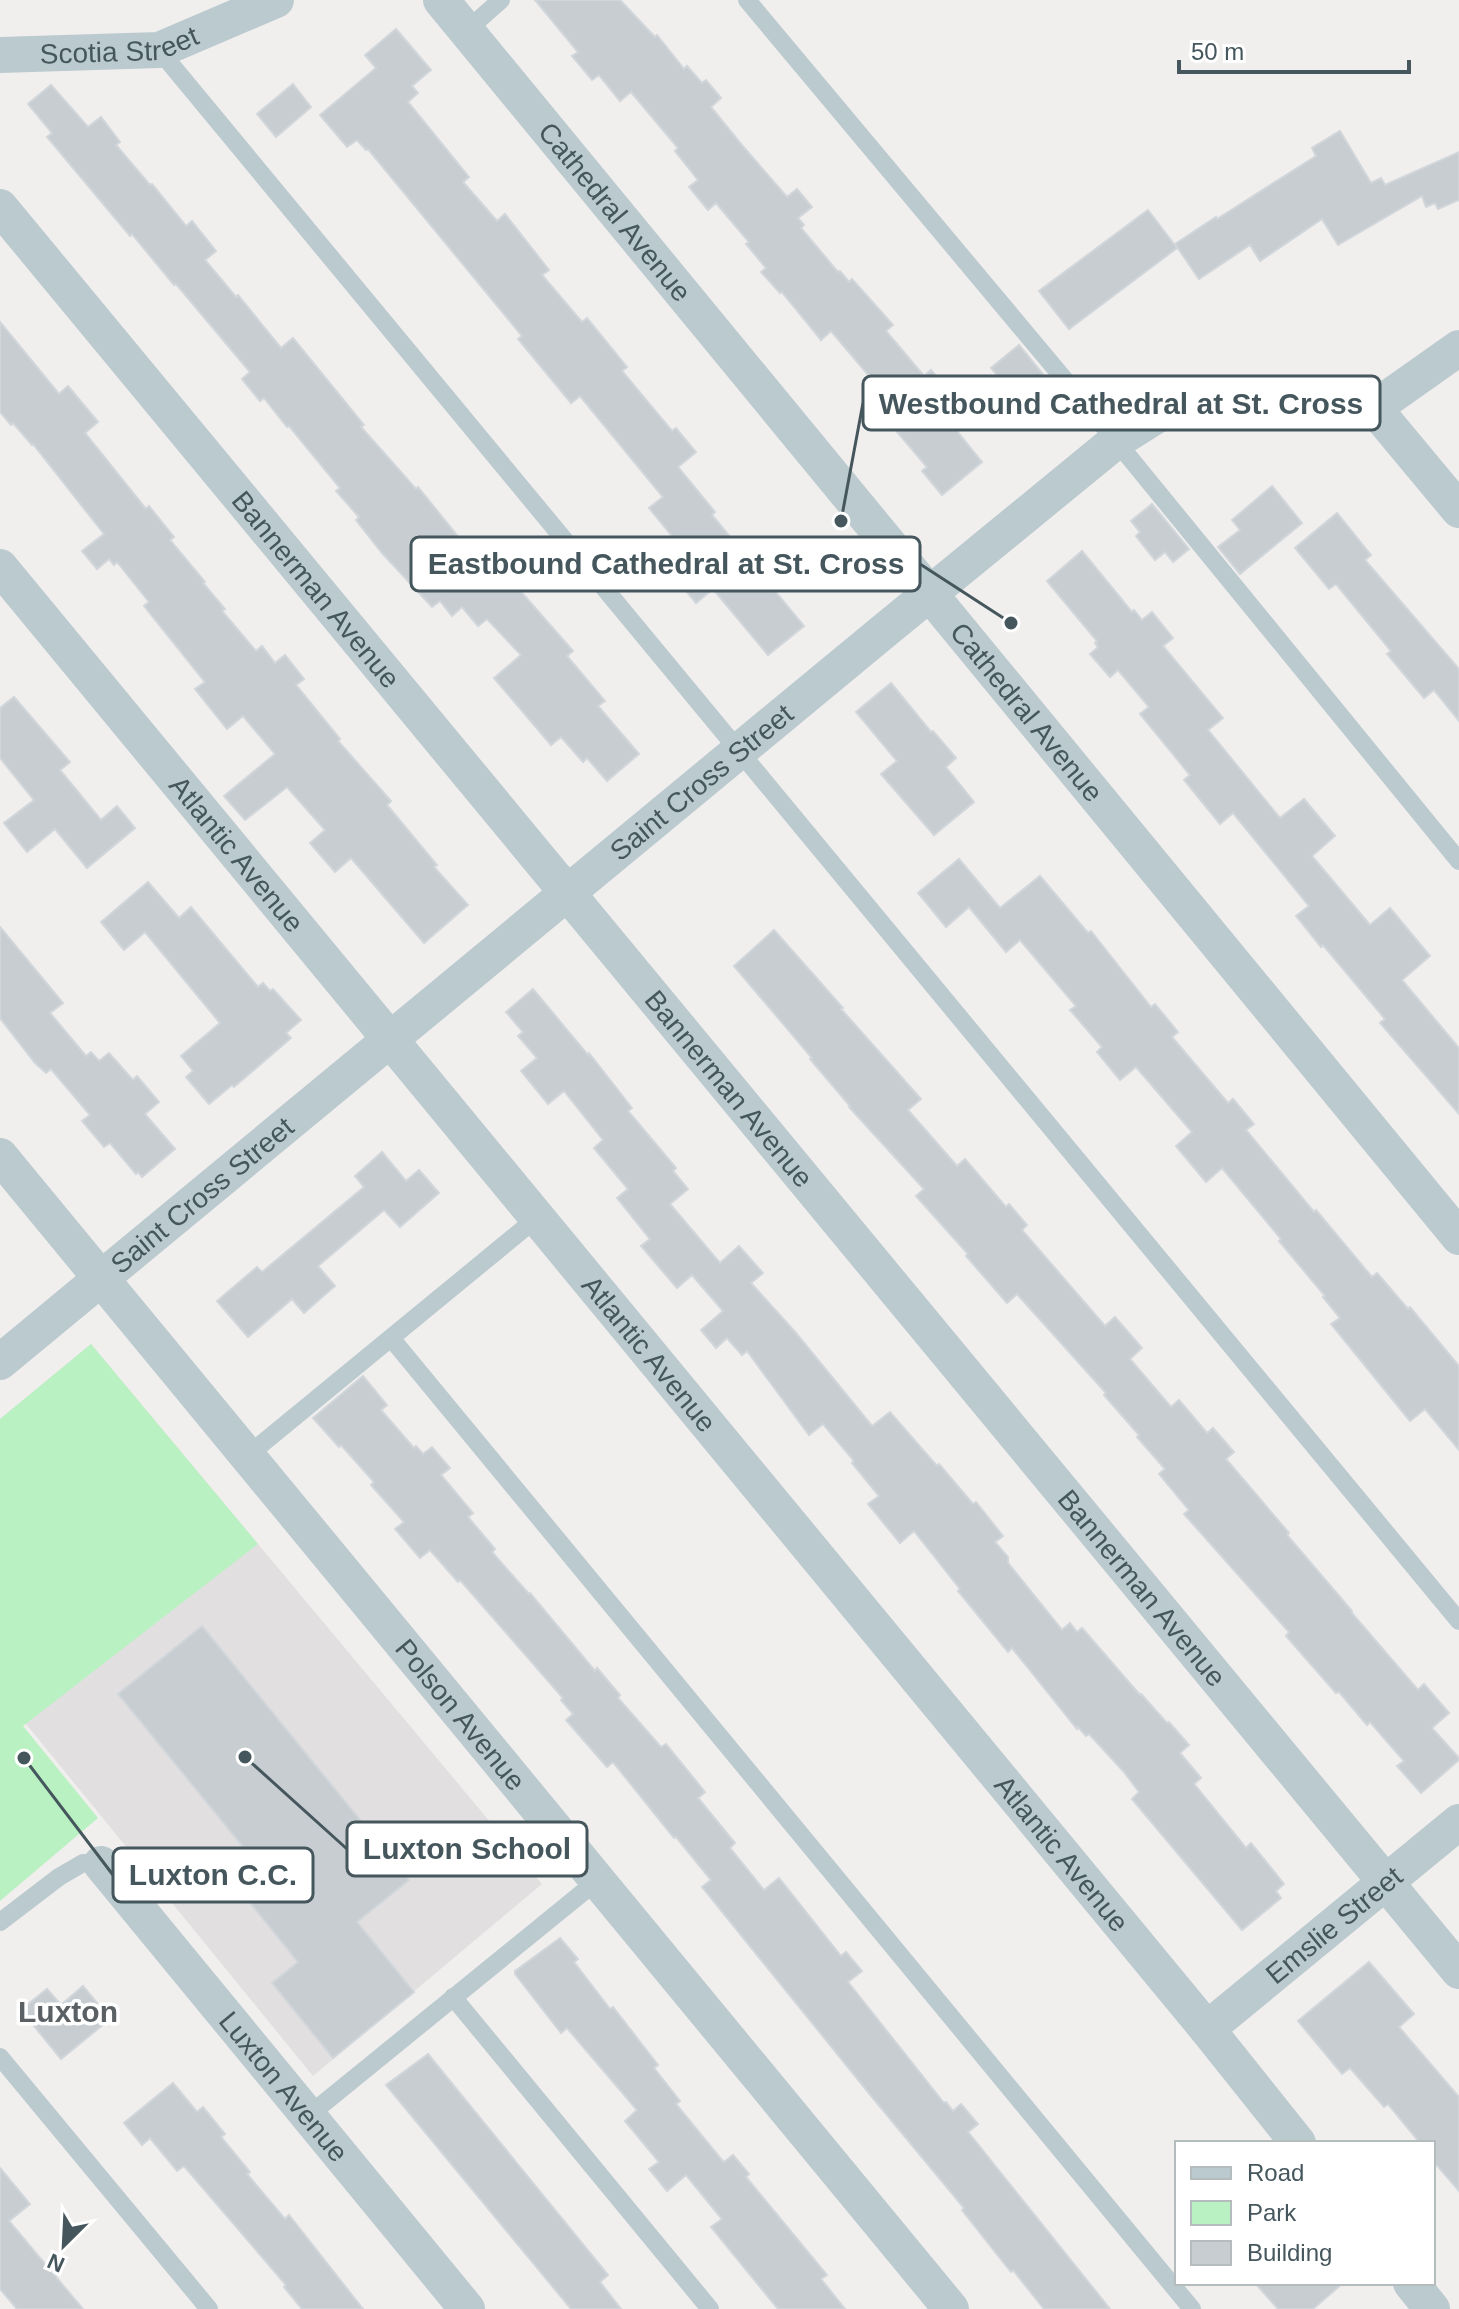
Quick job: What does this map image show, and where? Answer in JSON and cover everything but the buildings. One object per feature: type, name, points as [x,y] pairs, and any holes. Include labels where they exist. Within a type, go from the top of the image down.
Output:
[{"type":"street","name":"Scotia Street","points":[[0,55],[159,50],[276,0]]},
{"type":"street","name":"Cathedral Avenue","points":[[441,0],[1459,1237]]},
{"type":"street","name":"Bannerman Avenue","points":[[0,207],[1459,1971]]},
{"type":"street","points":[[1459,348],[1374,408],[1459,510]]},
{"type":"street","name":"Saint Cross Street","points":[[0,1362],[1116,441],[1167,409],[1209,400],[1252,395],[1374,408]]},
{"type":"street","name":"Atlantic Avenue","points":[[0,567],[1296,2141]]},
{"type":"street","name":"Polson Avenue","points":[[0,1156],[951,2309]]},
{"type":"street","name":"Emslie Street","points":[[1207,2029],[1459,1822]]},
{"type":"street","name":"Luxton Avenue","points":[[101,1864],[467,2309]]},
{"type":"street","points":[[1413,2285],[1432,2309]]},
{"type":"lane","points":[[466,31],[501,0]]},
{"type":"lane","points":[[747,0],[1116,441],[1459,861]]},
{"type":"lane","points":[[159,50],[1459,1621]]},
{"type":"lane","points":[[247,1456],[538,1217]]},
{"type":"lane","points":[[391,1338],[1192,2309]]},
{"type":"lane","points":[[0,1922],[59,1877],[83,1863],[101,1864]]},
{"type":"lane","points":[[308,2116],[598,1880]]},
{"type":"lane","points":[[453,1997],[710,2309]]},
{"type":"lane","points":[[0,2057],[209,2309]]},
{"type":"shaded area","points":[[91,1344],[542,1884],[313,2076],[0,1692],[0,1419]]},
{"type":"green space","points":[[91,1344],[258,1544],[23,1726],[98,1818],[0,1901],[0,1419]]},
{"type":"place","name":"Westbound Cathedral at St. Cross","points":[[841,521]]},
{"type":"place","name":"Eastbound Cathedral at St. Cross","points":[[1011,623]]},
{"type":"place","name":"Luxton School","points":[[245,1757]]},
{"type":"place","name":"Luxton C.C.","points":[[24,1758]]},
{"type":"district","name":"Luxton","points":[[68,2012]]}]
